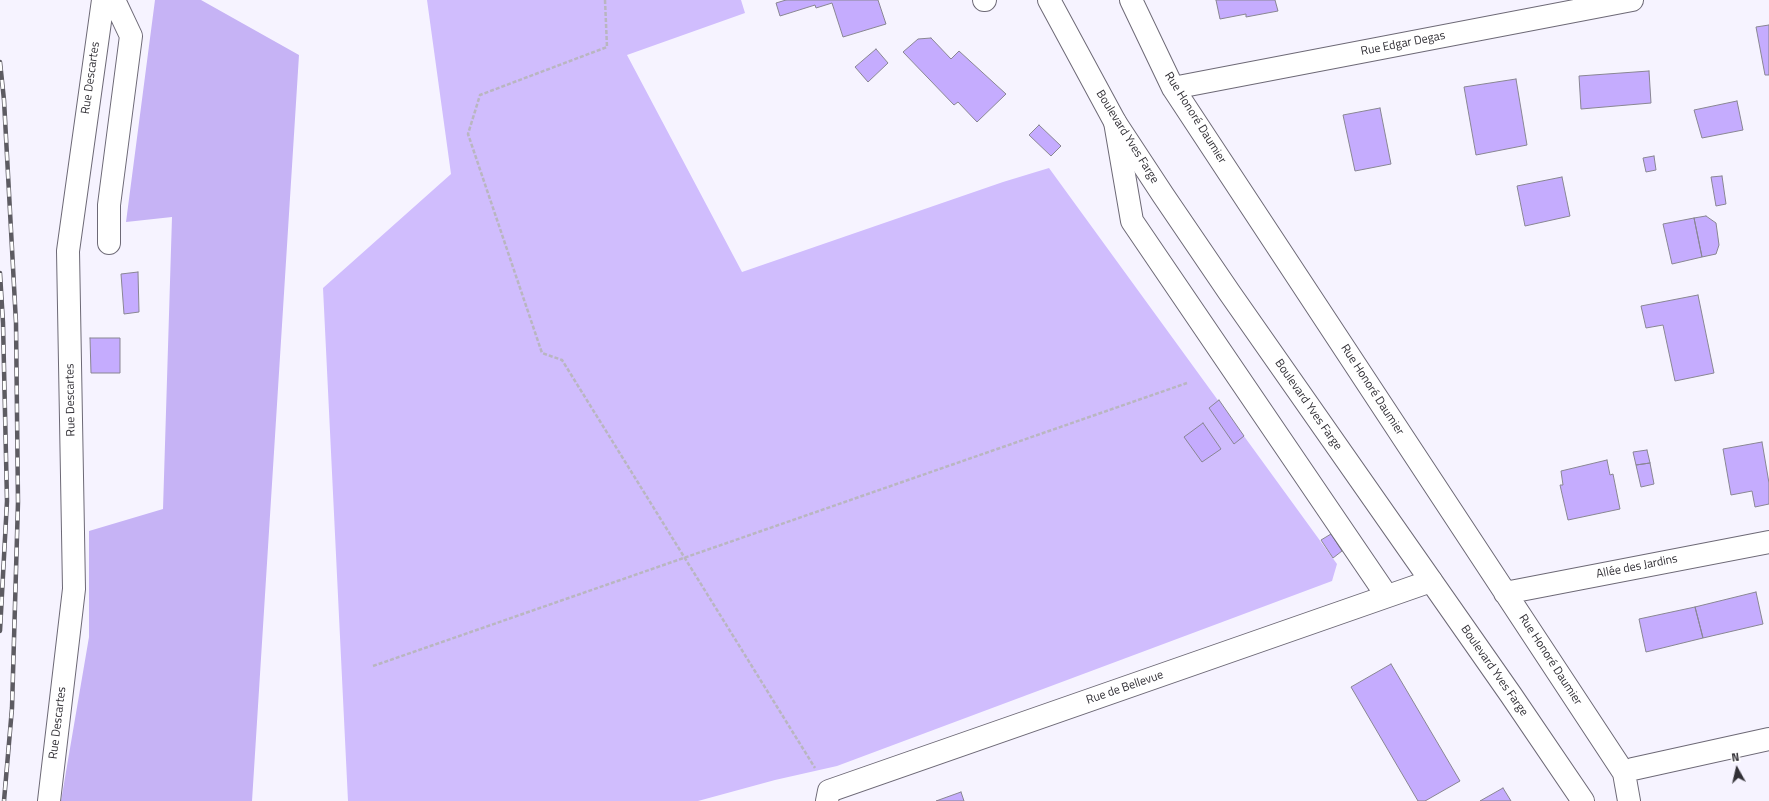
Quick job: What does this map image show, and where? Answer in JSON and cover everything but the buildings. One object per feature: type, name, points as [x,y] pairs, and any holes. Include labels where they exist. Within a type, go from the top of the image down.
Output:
[{"type":"street","name":"Rue Descartes","points":[[49,801],[74,589],[68,250],[102,0]]},
{"type":"street","points":[[108,243],[109,205],[131,36],[114,0]]},
{"type":"street","name":"Boulevard Yves Farge","points":[[1049,0],[1115,122],[1229,292],[1511,695],[1583,801]]},
{"type":"street","name":"Rue Honoré Daumier","points":[[1131,0],[1173,88],[1624,773],[1629,801]]},
{"type":"street","name":"Rue Edgar Degas","points":[[1173,88],[1632,0]]},
{"type":"street","points":[[1115,122],[1132,221],[1387,596]]},
{"type":"street","name":"Allée des Jardins","points":[[1505,593],[1769,542]]},
{"type":"street","name":"Rue de Bellevue","points":[[828,796],[1431,581]]},
{"type":"street","points":[[1624,773],[1633,769],[1769,739]]},
{"type":"path","points":[[605,0],[607,47],[480,95],[468,134],[542,353],[562,360],[685,558],[828,796]]},
{"type":"path","points":[[373,666],[1187,383]]},
{"type":"shaded area","points":[[155,0],[201,0],[299,55],[252,801],[61,801],[89,637],[89,531],[163,509],[172,217],[126,222]]},
{"type":"shaded area","points":[[427,0],[741,0],[745,13],[627,55],[742,272],[1003,182],[1049,168],[1337,564],[1332,581],[837,766],[775,780],[698,801],[348,801],[323,288],[451,174]]},
{"type":"railway","points":[[0,62],[4,100],[16,323],[18,502],[12,708],[4,801]]},
{"type":"railway","points":[[0,273],[3,323],[7,501],[0,631]]}]
